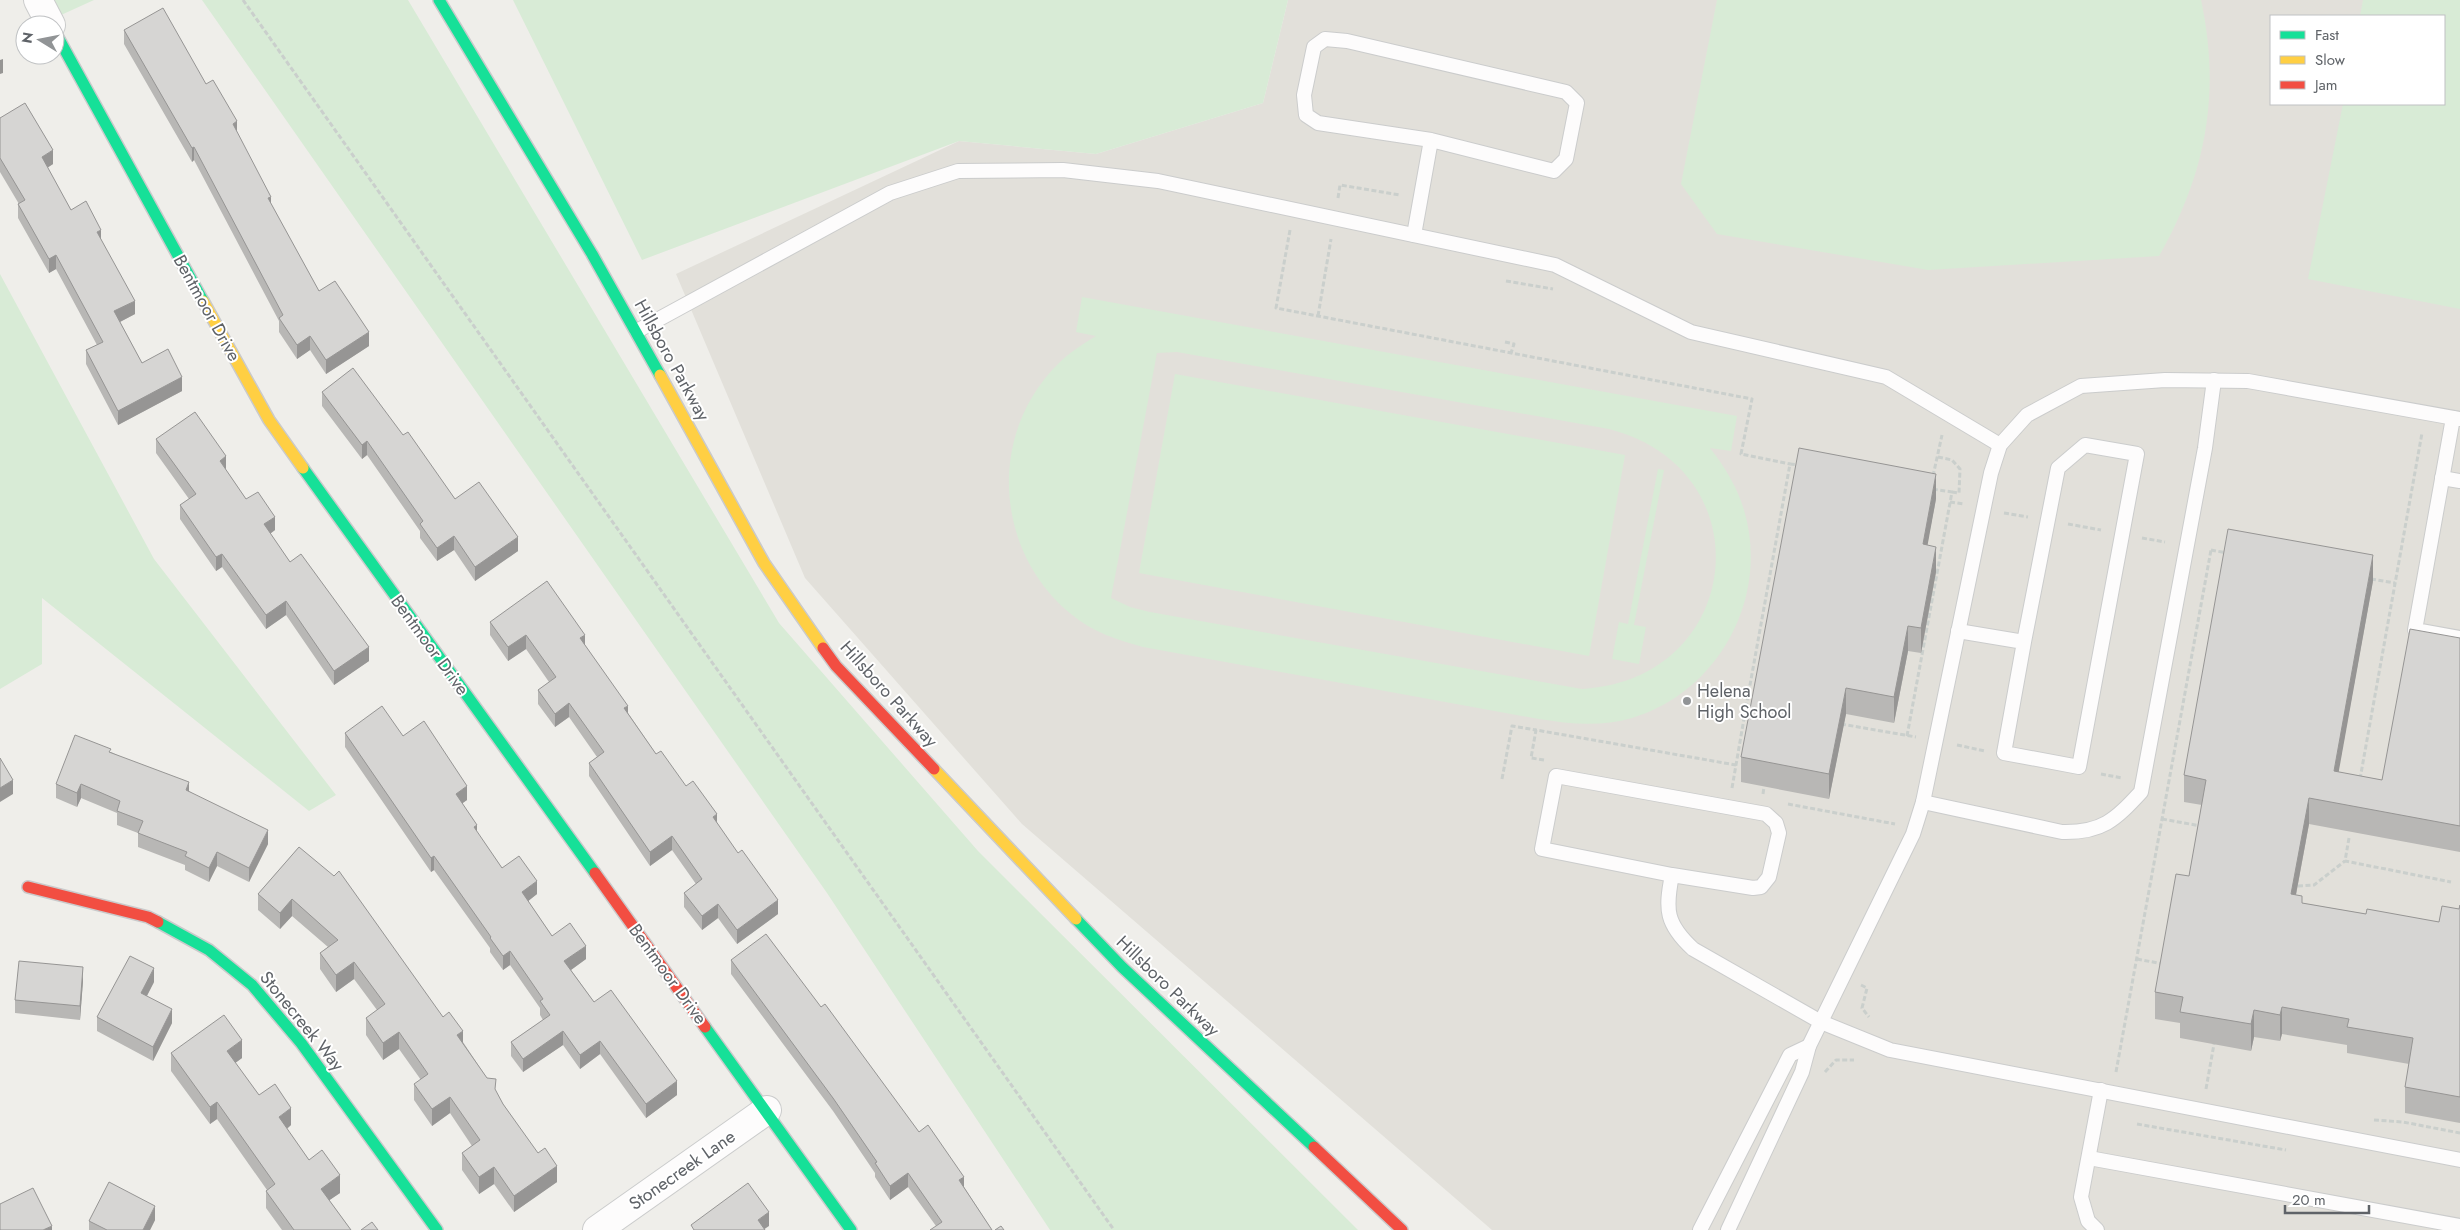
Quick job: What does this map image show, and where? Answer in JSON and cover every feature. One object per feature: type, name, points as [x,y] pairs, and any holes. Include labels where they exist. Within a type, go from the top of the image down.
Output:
[{"type":"street","points":[[38,0],[46,15]]},
{"type":"street","name":"Hillsboro Parkway","points":[[439,0],[637,331],[764,564],[836,666],[1122,968],[1402,1230]]},
{"type":"street","name":"Bentmoor Drive","points":[[65,50],[269,420],[767,1110],[851,1230]]},
{"type":"street","name":"Stonecreek Way","points":[[28,887],[148,917],[209,950],[252,985],[301,1043],[437,1230]]},
{"type":"street","name":"Stonecreek Lane","points":[[597,1230],[767,1110]]},
{"type":"lane","points":[[1325,38],[1347,41],[1566,92],[1577,103],[1566,159],[1554,171],[1431,140],[1318,122],[1306,115],[1304,95],[1314,47],[1325,38]]},
{"type":"lane","points":[[1414,235],[1431,140]]},
{"type":"lane","points":[[637,331],[890,193],[958,171],[1063,170],[1158,182],[1555,265],[1611,290],[1691,332],[1886,377],[2000,445]]},
{"type":"lane","points":[[1728,1230],[1802,1072],[1809,1046],[1913,834],[1923,802],[1991,473],[2000,445],[2027,415],[2081,386],[2165,380],[2214,380],[2248,381],[2456,418],[2442,478],[2415,630],[2460,638]]},
{"type":"lane","points":[[1923,802],[2062,832],[2082,832],[2102,827],[2119,816],[2141,792],[2205,448],[2214,380]]},
{"type":"lane","points":[[2085,445],[2137,454],[2079,767],[2004,753],[2024,642],[2058,468],[2085,445]]},
{"type":"lane","points":[[2442,478],[2460,481]]},
{"type":"lane","points":[[1958,631],[2024,642]]},
{"type":"lane","points":[[1556,776],[1766,814],[1776,823],[1779,833],[1769,877],[1761,887],[1752,888],[1672,875],[1542,849],[1556,776]]},
{"type":"lane","points":[[1672,875],[1667,902],[1669,918],[1678,935],[1693,949],[1821,1022],[1890,1050],[2460,1160]]},
{"type":"lane","points":[[1700,1230],[1790,1055],[1809,1046]]},
{"type":"lane","points":[[2097,1230],[2088,1221],[2081,1197],[2101,1090]]},
{"type":"lane","points":[[2089,1158],[2460,1226]]},
{"type":"path","points":[[243,0],[1114,1230]]},
{"type":"path","points":[[1318,316],[1340,185],[1420,199]]},
{"type":"path","points":[[1294,210],[1276,308],[1752,400],[1741,454],[1801,466]]},
{"type":"path","points":[[1505,342],[1514,344],[1511,354]]},
{"type":"path","points":[[2359,783],[2426,413]]},
{"type":"path","points":[[1930,489],[1959,493],[1960,469],[1952,460],[1938,457]]},
{"type":"path","points":[[1731,794],[1790,464]]},
{"type":"path","points":[[1907,736],[1952,492]]},
{"type":"path","points":[[1950,502],[1961,504]]},
{"type":"path","points":[[2115,1075],[2211,550]]},
{"type":"path","points":[[1746,708],[1764,711]]},
{"type":"path","points":[[1835,723],[1918,738]]},
{"type":"path","points":[[1502,779],[1512,726],[1736,765]]},
{"type":"path","points":[[1531,758],[1536,730]]},
{"type":"path","points":[[2162,819],[2203,826]]},
{"type":"path","points":[[2298,886],[2314,885],[2345,861],[2349,838]]},
{"type":"path","points":[[2345,861],[2451,882]]},
{"type":"path","points":[[2137,959],[2165,964]]},
{"type":"path","points":[[2370,1119],[2403,1122],[2460,1133]]},
{"type":"shaded area","name":"Helena High School","points":[[1288,0],[2460,0],[2460,1230],[1492,1230],[1022,824],[805,578],[676,274],[959,141],[1096,154],[1263,103]]},
{"type":"green space","points":[[53,0],[94,0],[61,15]]},
{"type":"green space","points":[[202,0],[408,0],[779,623],[978,851],[1358,1230],[1050,1230],[827,893]]},
{"type":"green space","points":[[513,0],[1288,0],[1263,103],[1096,154],[959,141],[642,260]]},
{"type":"green space","points":[[1717,0],[2201,0],[2207,35],[2209,68],[2209,100],[2205,132],[2188,194],[2159,256],[1928,270],[1717,234],[1681,184]]},
{"type":"green space","points":[[2363,0],[2460,0],[2460,309],[2308,279],[2343,105],[2445,105],[2445,15],[2360,15]]},
{"type":"green space","points":[[0,274],[154,559],[336,795],[309,811],[42,598],[42,664],[0,689]]},
{"type":"green space","points":[[1082,297],[1737,416],[1731,451],[1710,448],[1726,470],[1738,493],[1744,510],[1750,543],[1750,576],[1743,607],[1730,637],[1713,664],[1690,687],[1663,705],[1620,721],[1586,724],[1539,719],[1143,647],[1096,631],[1071,614],[1045,588],[1027,558],[1014,525],[1009,491],[1011,457],[1020,423],[1036,391],[1063,359],[1096,336],[1076,332]],"holes":[[[1177,352],[1609,429],[1660,451],[1694,485],[1712,526],[1715,571],[1703,613],[1677,650],[1636,677],[1582,689],[1150,612],[1130,607],[1111,598],[1157,353]]]},
{"type":"green space","points":[[1175,374],[1625,455],[1589,656],[1139,573]]},
{"type":"green space","points":[[1658,469],[1664,470],[1634,625],[1646,627],[1639,664],[1612,659],[1619,622],[1628,624]]},
{"type":"building","points":[[163,8],[206,84],[213,80],[237,121],[233,124],[271,197],[268,198],[319,291],[335,281],[369,332],[326,360],[310,336],[297,345],[279,318],[283,315],[194,147],[192,148],[124,30]]},
{"type":"building","points":[[25,103],[53,150],[42,157],[71,210],[86,201],[101,230],[97,232],[135,301],[114,311],[142,363],[168,349],[182,377],[118,411],[86,350],[103,342],[56,255],[49,259],[18,204],[25,200],[0,158],[0,118]]},
{"type":"building","points":[[353,368],[403,435],[408,432],[455,499],[479,482],[518,537],[475,567],[454,536],[437,548],[420,524],[423,521],[367,441],[362,445],[322,392]]},
{"type":"building","points":[[195,412],[226,456],[220,461],[246,499],[258,492],[275,517],[264,524],[290,562],[301,554],[369,647],[334,671],[286,601],[266,615],[222,554],[216,557],[180,505],[196,494],[156,439]]},
{"type":"building","points":[[1799,448],[1936,474],[1923,544],[1936,547],[1921,628],[1908,626],[1894,697],[1846,688],[1829,774],[1741,757]]},
{"type":"building","points":[[2228,529],[2373,555],[2334,771],[2382,780],[2410,629],[2460,638],[2460,826],[2309,798],[2291,894],[2302,896],[2302,903],[2366,914],[2367,909],[2439,922],[2442,906],[2459,909],[2460,905],[2460,1097],[2405,1087],[2413,1038],[2347,1027],[2349,1019],[2282,1007],[2280,1015],[2254,1010],[2251,1024],[2180,1012],[2183,997],[2155,992],[2176,874],[2189,876],[2206,780],[2184,775]]},
{"type":"building","points":[[547,581],[585,635],[580,638],[628,706],[624,708],[656,754],[661,751],[686,786],[693,781],[717,814],[713,817],[738,853],[742,850],[778,900],[737,930],[718,904],[702,916],[684,893],[702,879],[672,836],[650,852],[589,763],[604,752],[569,703],[555,714],[538,690],[556,677],[526,635],[508,647],[490,622]]},
{"type":"building","points":[[382,706],[403,736],[424,721],[467,786],[456,794],[477,825],[474,827],[502,868],[519,856],[537,881],[522,892],[552,936],[570,923],[586,946],[564,961],[594,1002],[611,990],[677,1081],[646,1104],[600,1041],[580,1055],[563,1031],[523,1059],[511,1042],[550,1015],[540,1001],[543,999],[510,951],[503,956],[434,856],[431,858],[345,733]]},
{"type":"building","points":[[75,735],[111,749],[109,752],[189,782],[186,790],[268,830],[249,868],[217,852],[209,868],[185,856],[187,852],[138,833],[143,821],[117,811],[120,801],[81,784],[77,793],[56,784]]},
{"type":"building","points":[[0,758],[13,780],[0,788]]},
{"type":"building","points":[[299,847],[334,876],[339,871],[443,1017],[449,1012],[463,1031],[457,1035],[487,1078],[496,1079],[495,1089],[503,1104],[538,1153],[545,1148],[557,1166],[514,1196],[494,1167],[479,1177],[462,1153],[480,1140],[450,1097],[432,1109],[414,1084],[428,1074],[399,1032],[383,1043],[366,1018],[385,1004],[354,962],[336,975],[320,953],[338,940],[292,899],[280,913],[258,894]]},
{"type":"building","points":[[766,934],[821,1007],[825,1004],[919,1132],[928,1125],[964,1177],[959,1180],[992,1230],[930,1230],[942,1222],[908,1173],[890,1186],[875,1163],[877,1162],[833,1098],[731,960]]},
{"type":"building","points":[[130,956],[154,968],[141,993],[172,1009],[153,1047],[97,1017]]},
{"type":"building","points":[[19,961],[83,967],[80,1006],[15,1000]]},
{"type":"building","points":[[224,1015],[242,1040],[227,1051],[259,1095],[275,1084],[291,1108],[279,1117],[309,1160],[322,1150],[340,1175],[321,1189],[351,1230],[294,1230],[266,1191],[275,1184],[217,1102],[210,1107],[171,1053]]},
{"type":"building","points":[[109,1182],[155,1206],[143,1230],[107,1230],[89,1221]]},
{"type":"building","points":[[748,1183],[769,1212],[758,1220],[765,1230],[694,1230],[691,1225]]},
{"type":"building","points":[[33,1188],[52,1226],[43,1230],[0,1230],[0,1204]]},
{"type":"building","points":[[372,1222],[378,1230],[361,1230]]},
{"type":"building","points":[[1001,1226],[1004,1230],[995,1230]]},
{"type":"traffic: fast","points":[[439,0],[592,254],[660,375]]},
{"type":"traffic: fast","points":[[65,50],[203,301]]},
{"type":"traffic: fast","points":[[303,468],[595,873]]},
{"type":"traffic: fast","points":[[1076,919],[1122,967],[1314,1147]]},
{"type":"traffic: fast","points":[[158,922],[209,950],[252,985],[301,1043],[437,1230]]},
{"type":"traffic: fast","points":[[705,1027],[851,1230]]},
{"type":"traffic: slow","points":[[203,301],[269,420],[303,468]]},
{"type":"traffic: slow","points":[[660,375],[764,563],[823,648]]},
{"type":"traffic: slow","points":[[934,769],[1076,919]]},
{"type":"traffic: jam","points":[[823,648],[836,666],[934,769]]},
{"type":"traffic: jam","points":[[595,873],[705,1027]]},
{"type":"traffic: jam","points":[[28,887],[148,917],[158,922]]},
{"type":"traffic: jam","points":[[1314,1147],[1402,1230]]},
{"type":"place","name":"Helena High School","points":[[1687,701]]}]
